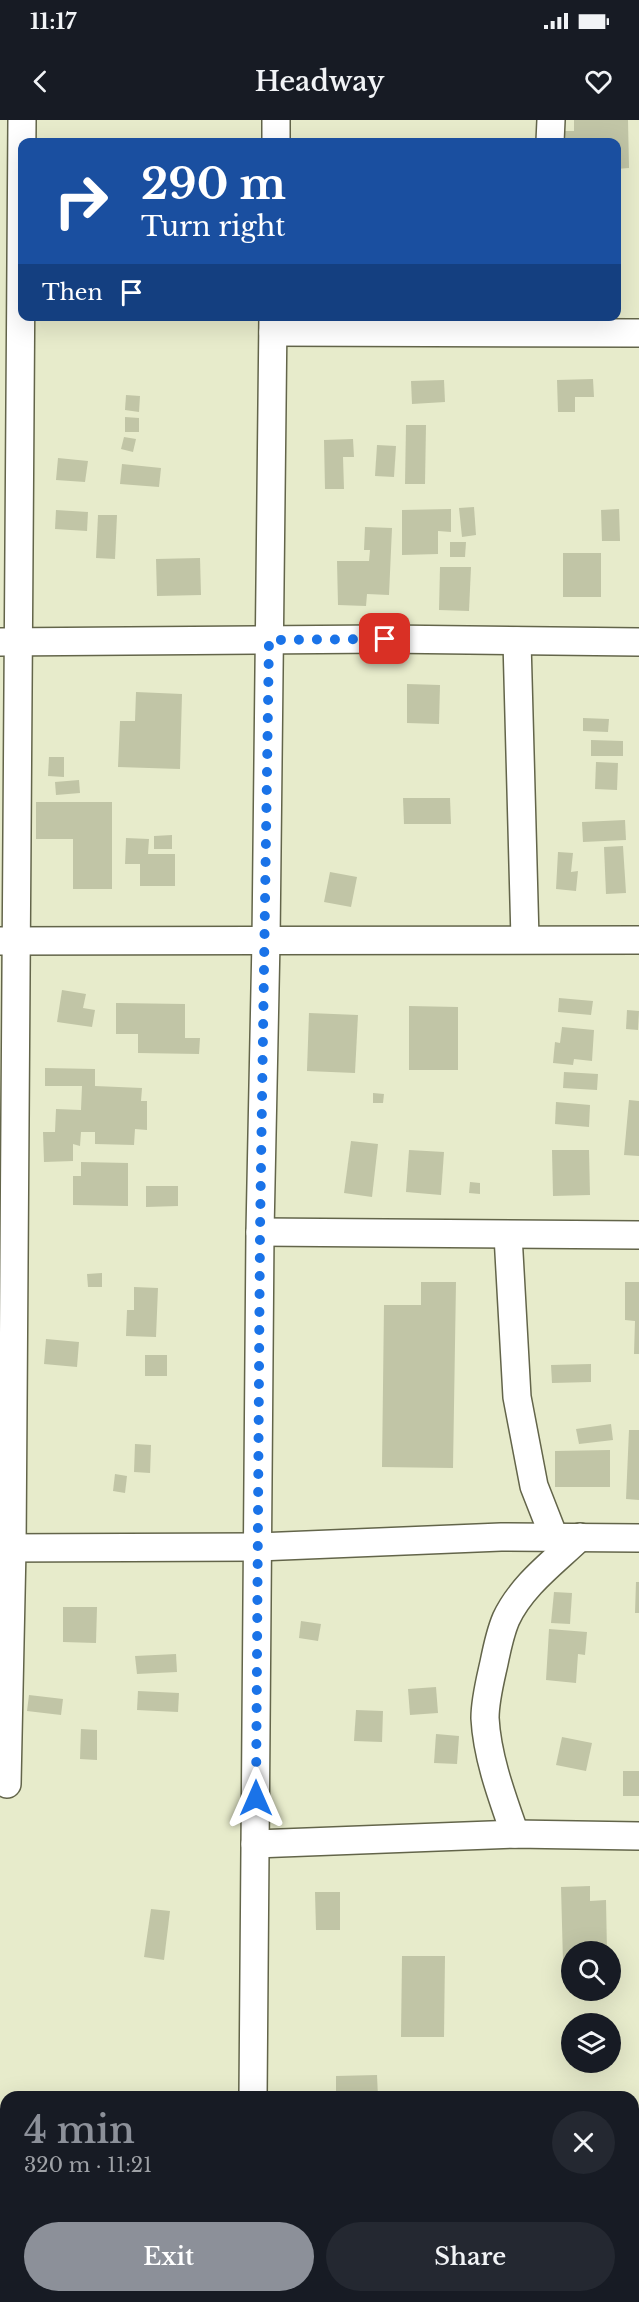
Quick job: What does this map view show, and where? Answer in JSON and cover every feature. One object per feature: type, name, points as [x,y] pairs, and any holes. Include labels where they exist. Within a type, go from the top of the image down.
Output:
[{"type":"street","points":[[22,120],[22,138]]},
{"type":"street","points":[[276,120],[276,138]]},
{"type":"street","points":[[550,138],[551,120]]},
{"type":"street","points":[[7,1784],[10,642],[18,294]]},
{"type":"street","points":[[253,2091],[260,1232],[266,940],[273,324],[547,324],[639,333]]},
{"type":"street","points":[[10,642],[269,640],[639,642]]},
{"type":"street","points":[[517,641],[525,939]]},
{"type":"street","points":[[8,941],[639,940]]},
{"type":"street","points":[[260,1232],[639,1235]]},
{"type":"street","points":[[508,1235],[516,1397],[534,1486],[567,1537]]},
{"type":"street","points":[[6,1548],[258,1547],[567,1537],[639,1538]]},
{"type":"street","points":[[516,1834],[501,1795],[485,1718],[489,1687],[496,1652],[507,1618],[521,1596],[567,1537]]},
{"type":"street","points":[[255,1844],[516,1834],[639,1836]]},
{"type":"building","points":[[574,120],[628,120],[629,168],[621,169],[621,138],[565,138],[565,131],[574,131]]},
{"type":"building","points":[[593,379],[594,397],[575,397],[575,412],[558,412],[557,380]]},
{"type":"building","points":[[444,380],[445,402],[412,404],[411,381]]},
{"type":"building","points":[[126,395],[140,396],[139,412],[125,410]]},
{"type":"building","points":[[125,417],[139,418],[139,432],[125,432]]},
{"type":"building","points":[[406,425],[426,425],[425,484],[405,484]]},
{"type":"building","points":[[124,437],[136,439],[133,452],[121,449]]},
{"type":"building","points":[[353,439],[354,457],[343,457],[344,489],[325,489],[324,440]]},
{"type":"building","points":[[377,445],[396,446],[394,477],[375,476]]},
{"type":"building","points":[[58,458],[88,461],[85,482],[56,480]]},
{"type":"building","points":[[122,464],[161,468],[159,487],[120,484]]},
{"type":"building","points":[[474,507],[476,535],[462,537],[459,508]]},
{"type":"building","points":[[451,509],[451,532],[438,531],[438,554],[402,555],[402,510]]},
{"type":"building","points":[[619,509],[620,541],[602,541],[601,510]]},
{"type":"building","points":[[56,510],[88,512],[87,531],[55,529]]},
{"type":"building","points":[[98,515],[117,515],[115,559],[96,558]]},
{"type":"building","points":[[365,527],[392,528],[389,595],[367,594],[366,606],[338,605],[337,561],[369,561],[370,550],[364,550]]},
{"type":"building","points":[[450,542],[466,542],[465,557],[450,557]]},
{"type":"building","points":[[563,553],[601,553],[601,597],[563,597]]},
{"type":"building","points":[[200,558],[201,595],[157,596],[156,559]]},
{"type":"building","points":[[440,567],[471,567],[469,611],[439,610]]},
{"type":"building","points":[[407,684],[440,685],[439,724],[407,723]]},
{"type":"building","points":[[136,692],[182,694],[180,769],[118,767],[120,721],[135,721]]},
{"type":"building","points":[[583,718],[609,719],[608,732],[583,731]]},
{"type":"building","points":[[591,740],[623,741],[623,756],[591,756]]},
{"type":"building","points":[[49,757],[64,757],[64,777],[48,776]]},
{"type":"building","points":[[596,762],[618,763],[617,790],[595,789]]},
{"type":"building","points":[[79,780],[80,793],[56,795],[55,782]]},
{"type":"building","points":[[403,798],[450,798],[451,824],[404,824]]},
{"type":"building","points":[[36,802],[112,802],[112,889],[73,889],[73,839],[36,839]]},
{"type":"building","points":[[625,820],[626,840],[583,842],[582,822]]},
{"type":"building","points":[[172,835],[172,849],[154,849],[154,836]]},
{"type":"building","points":[[126,838],[149,839],[148,854],[175,854],[175,886],[140,886],[140,864],[125,864]]},
{"type":"building","points":[[623,846],[626,893],[606,894],[604,847]]},
{"type":"building","points":[[558,852],[573,853],[571,872],[578,871],[576,891],[556,889]]},
{"type":"building","points":[[330,872],[357,877],[351,907],[324,902]]},
{"type":"building","points":[[62,990],[86,994],[83,1008],[95,1010],[92,1027],[57,1022]]},
{"type":"building","points":[[559,998],[593,1001],[591,1015],[558,1012]]},
{"type":"building","points":[[116,1003],[185,1004],[185,1038],[200,1038],[199,1054],[138,1053],[138,1034],[116,1034]]},
{"type":"building","points":[[409,1006],[458,1007],[458,1070],[409,1070]]},
{"type":"building","points":[[627,1010],[639,1011],[638,1030],[626,1029]]},
{"type":"building","points":[[309,1013],[358,1015],[355,1073],[307,1071]]},
{"type":"building","points":[[562,1027],[594,1030],[592,1061],[574,1059],[573,1065],[553,1063],[555,1042],[560,1043]]},
{"type":"building","points":[[45,1068],[95,1069],[95,1086],[142,1088],[141,1101],[147,1101],[147,1130],[135,1129],[134,1145],[95,1144],[95,1132],[81,1132],[80,1146],[73,1144],[73,1161],[44,1162],[43,1132],[55,1132],[56,1109],[81,1110],[82,1086],[45,1086]]},
{"type":"building","points":[[564,1072],[598,1074],[597,1090],[563,1088]]},
{"type":"building","points":[[373,1093],[384,1094],[383,1103],[373,1103]]},
{"type":"building","points":[[629,1100],[639,1101],[639,1156],[624,1155]]},
{"type":"building","points":[[556,1102],[590,1105],[589,1127],[555,1124]]},
{"type":"building","points":[[351,1141],[378,1144],[372,1197],[344,1193]]},
{"type":"building","points":[[409,1150],[444,1152],[441,1195],[406,1192]]},
{"type":"building","points":[[552,1150],[589,1150],[590,1195],[553,1196]]},
{"type":"building","points":[[81,1162],[128,1163],[128,1206],[73,1205],[73,1176],[81,1176]]},
{"type":"building","points":[[470,1182],[480,1183],[480,1194],[469,1193]]},
{"type":"building","points":[[146,1186],[178,1186],[178,1206],[146,1207]]},
{"type":"building","points":[[102,1273],[102,1287],[88,1287],[87,1274]]},
{"type":"building","points":[[421,1282],[456,1282],[453,1468],[382,1467],[384,1305],[421,1305]]},
{"type":"building","points":[[625,1282],[639,1282],[639,1354],[634,1354],[635,1321],[625,1320]]},
{"type":"building","points":[[134,1287],[158,1288],[156,1337],[126,1336],[127,1310],[134,1310]]},
{"type":"building","points":[[46,1339],[79,1342],[77,1367],[44,1364]]},
{"type":"building","points":[[145,1355],[167,1355],[167,1376],[145,1376]]},
{"type":"building","points":[[591,1364],[591,1382],[552,1383],[551,1365]]},
{"type":"building","points":[[611,1424],[613,1440],[579,1444],[576,1429]]},
{"type":"building","points":[[629,1430],[639,1430],[639,1500],[626,1499]]},
{"type":"building","points":[[135,1444],[151,1445],[150,1473],[134,1472]]},
{"type":"building","points":[[610,1450],[610,1487],[555,1487],[555,1451]]},
{"type":"building","points":[[115,1474],[127,1476],[125,1493],[113,1491]]},
{"type":"building","points":[[636,1582],[639,1582],[639,1613],[635,1613]]},
{"type":"building","points":[[554,1592],[572,1593],[570,1624],[551,1623]]},
{"type":"building","points":[[63,1607],[97,1607],[96,1643],[63,1642]]},
{"type":"building","points":[[301,1621],[321,1624],[318,1641],[299,1638]]},
{"type":"building","points":[[549,1629],[587,1632],[585,1655],[578,1654],[576,1683],[546,1680]]},
{"type":"building","points":[[176,1654],[177,1672],[137,1674],[135,1656]]},
{"type":"building","points":[[436,1687],[438,1713],[410,1715],[408,1689]]},
{"type":"building","points":[[138,1691],[179,1693],[178,1712],[137,1710]]},
{"type":"building","points":[[29,1695],[63,1699],[61,1715],[27,1711]]},
{"type":"building","points":[[356,1710],[383,1711],[382,1742],[354,1741]]},
{"type":"building","points":[[81,1729],[97,1730],[97,1760],[80,1759]]},
{"type":"building","points":[[436,1734],[459,1736],[457,1764],[434,1763]]},
{"type":"building","points":[[562,1737],[592,1743],[586,1771],[556,1765]]},
{"type":"building","points":[[623,1771],[639,1771],[639,1796],[623,1796]]},
{"type":"building","points":[[590,1886],[590,1901],[606,1900],[607,1941],[562,1941],[561,1887]]},
{"type":"building","points":[[315,1892],[340,1892],[340,1930],[316,1930]]},
{"type":"building","points":[[151,1909],[170,1911],[164,1960],[144,1957]]},
{"type":"building","points":[[402,1956],[445,1956],[444,2037],[401,2037]]},
{"type":"building","points":[[377,2075],[378,2091],[336,2091],[336,2076]]},
{"type":"route","points":[[256,1798],[260,1232],[269,640],[385,639]]}]
